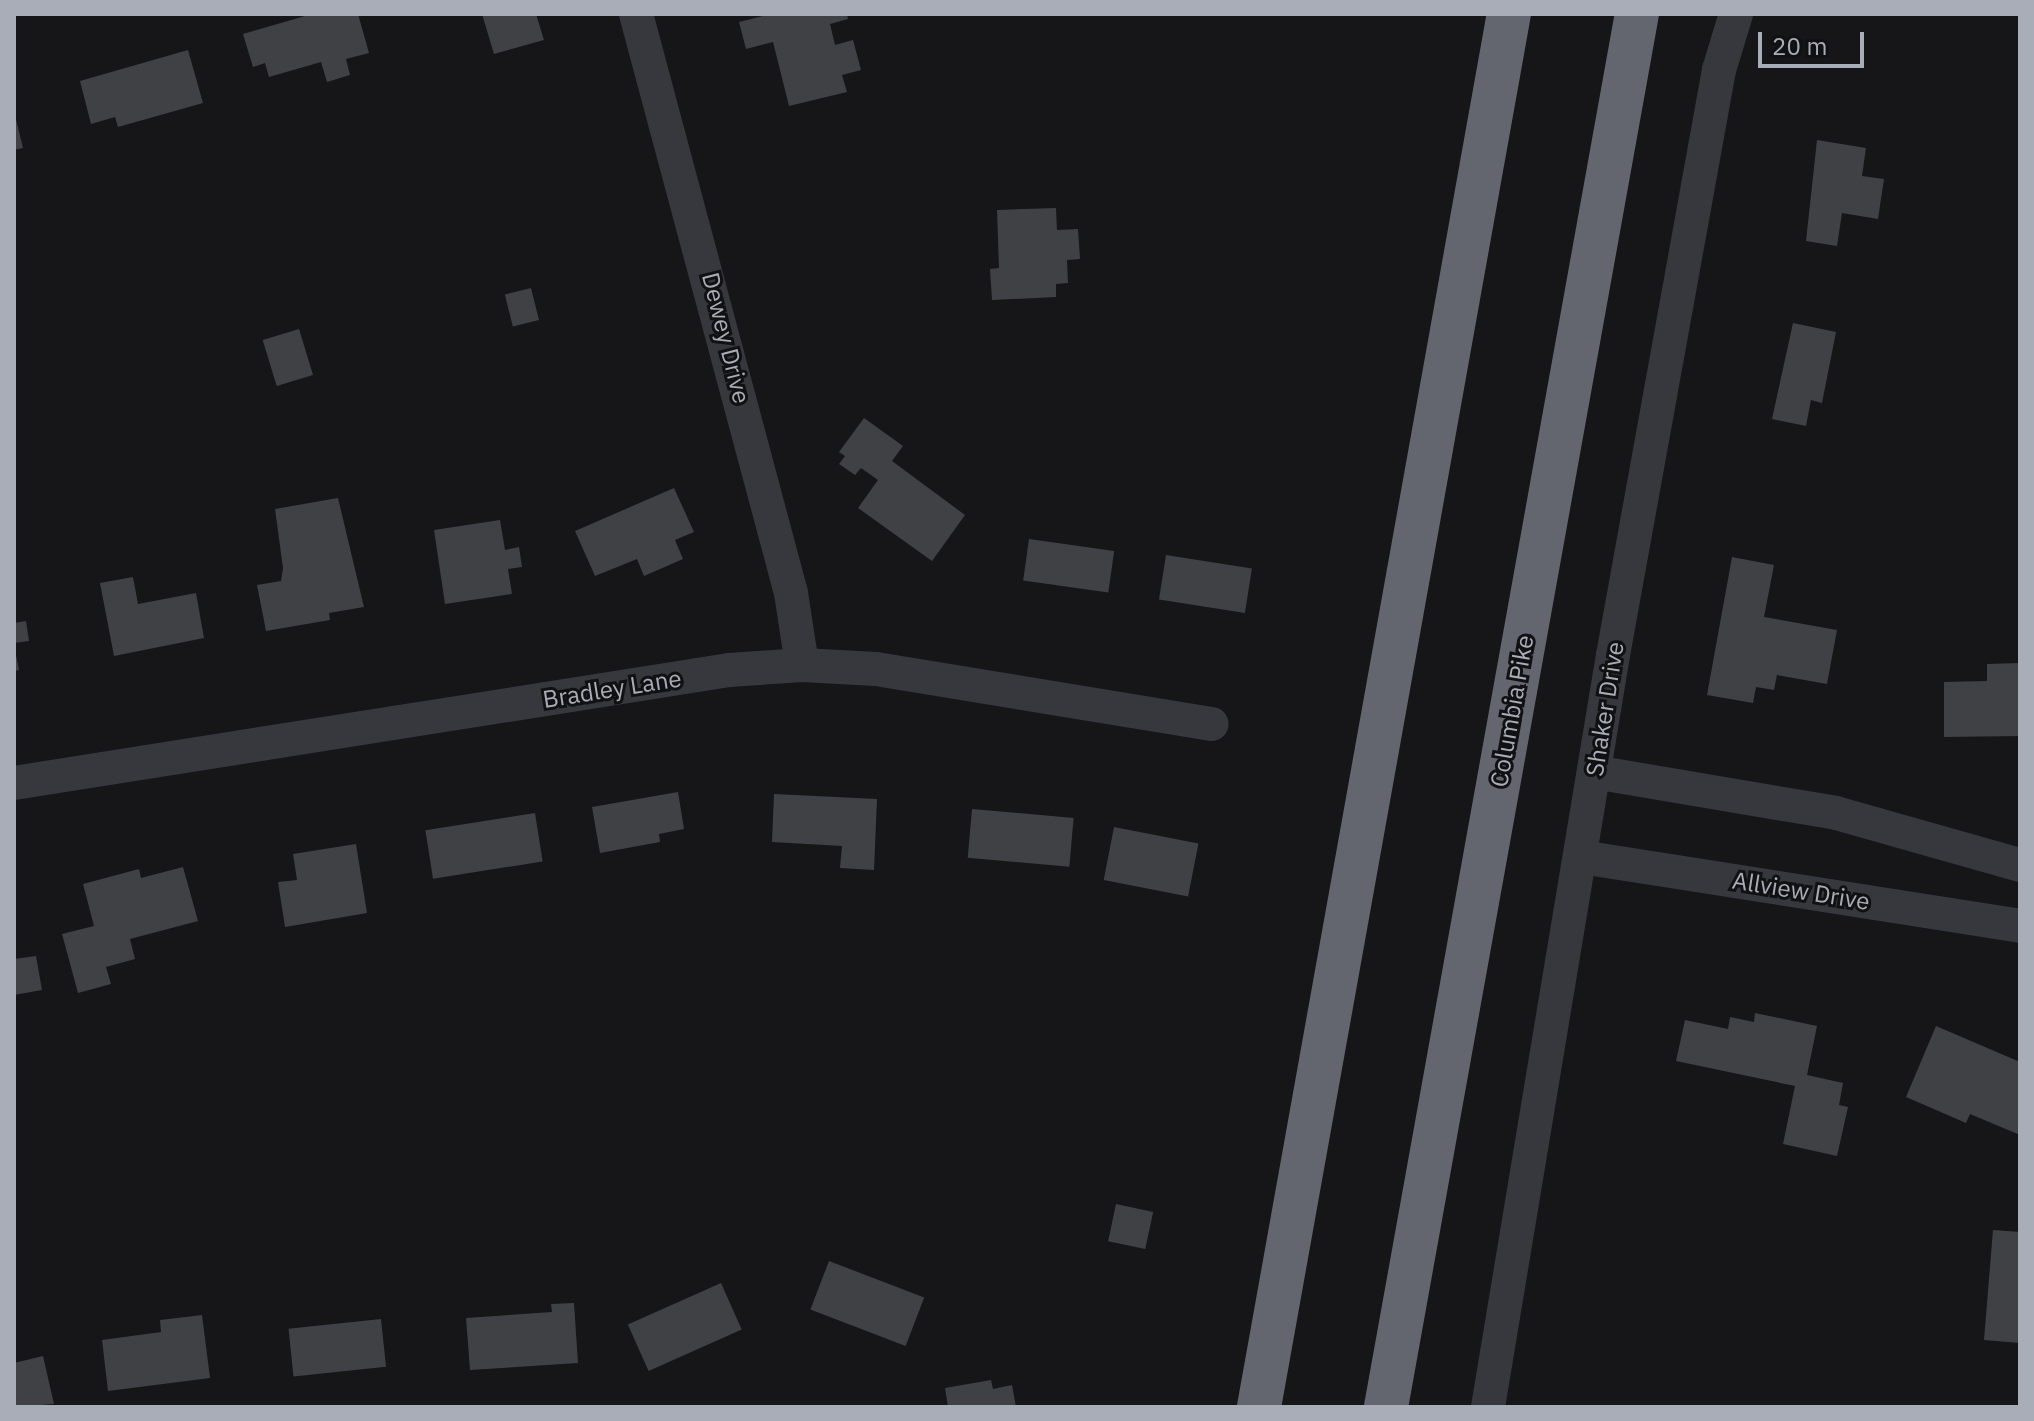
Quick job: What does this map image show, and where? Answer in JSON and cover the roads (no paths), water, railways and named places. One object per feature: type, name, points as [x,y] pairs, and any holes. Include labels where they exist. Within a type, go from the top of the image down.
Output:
[{"type":"highway","points":[[1259,1407],[1509,14]]},
{"type":"highway","name":"Columbia Pike","points":[[1386,1407],[1637,14]]},
{"type":"street","name":"Dewey Drive","points":[[636,14],[783,562],[802,665]]},
{"type":"street","name":"Shaker Drive","points":[[1488,1407],[1594,772],[1719,70],[1736,14]]},
{"type":"street","name":"Bradley Lane","points":[[14,783],[729,670],[802,665],[876,669],[1212,724]]},
{"type":"street","points":[[1594,772],[1836,813],[2020,865]]},
{"type":"street","name":"Allview Drive","points":[[1581,857],[2020,926]]}]
